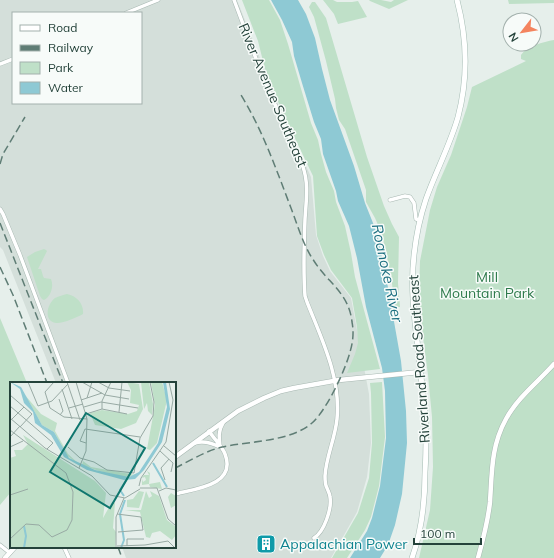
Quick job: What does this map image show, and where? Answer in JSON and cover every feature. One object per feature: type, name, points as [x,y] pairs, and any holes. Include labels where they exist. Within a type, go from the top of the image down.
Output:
[{"type":"main road","name":"Riverland Road Southeast","points":[[412,558],[422,521],[425,491],[426,428],[412,300],[414,253],[426,199],[458,117],[462,98],[465,73],[465,55],[463,26],[457,0]]},
{"type":"street","points":[[128,12],[158,0]]},
{"type":"street","name":"River Avenue Southeast","points":[[234,0],[264,80],[304,170],[307,184],[304,252],[305,296],[306,302],[331,364],[338,400],[337,421],[329,452],[325,476],[325,483],[330,497],[330,509],[321,531],[318,536],[314,538]]},
{"type":"street","points":[[0,64],[12,59]]},
{"type":"street","points":[[390,200],[405,196],[410,197],[414,203],[416,219],[420,221]]},
{"type":"street","points":[[0,209],[20,255],[68,382]]},
{"type":"street","points":[[478,558],[488,517],[495,446],[501,428],[513,408],[522,397],[554,364]]},
{"type":"street","points":[[176,456],[225,420],[251,404],[281,391],[335,381],[420,372]]},
{"type":"street","points":[[221,447],[219,440],[220,428],[225,420]]},
{"type":"street","points":[[176,494],[213,484],[224,474],[227,465],[225,455],[209,431]]},
{"type":"street","points":[[189,446],[197,442],[208,442],[221,447]]},
{"type":"street","points":[[0,545],[10,553]]},
{"type":"street","points":[[5,558],[14,548]]},
{"type":"street","points":[[64,548],[69,558]]},
{"type":"shaded area","points":[[0,0],[237,0],[280,109],[311,177],[316,235],[330,271],[351,298],[369,394],[371,443],[367,477],[357,512],[331,558],[126,558],[122,548],[176,548],[176,382],[56,382],[3,250],[0,247]]},
{"type":"green space","points":[[242,0],[269,0],[280,20],[311,123],[318,140],[326,172],[334,191],[336,202],[345,226],[355,277],[380,369],[347,373],[358,343],[352,298],[331,270],[324,255],[317,236],[313,176],[281,109],[265,69],[258,41]]},
{"type":"green space","points":[[323,0],[333,0],[337,2],[358,1],[367,17],[338,24],[334,14]]},
{"type":"green space","points":[[369,0],[391,2],[394,0],[408,0],[389,9]]},
{"type":"green space","points":[[508,0],[554,0],[554,3],[509,4]]},
{"type":"green space","points":[[312,2],[315,2],[326,18],[367,157],[384,206],[399,237],[398,283],[400,307],[395,307],[391,276],[382,234],[366,202],[366,190],[345,129],[339,120],[326,61],[314,17],[309,7]]},
{"type":"green space","name":"Mill Mountain Park","points":[[554,40],[554,558],[419,558],[430,510],[433,467],[432,417],[419,294],[420,261],[430,210],[437,187],[451,155],[472,87],[526,61],[521,59],[521,55],[524,52],[542,52],[542,43]]},
{"type":"green space","points":[[44,249],[47,251],[38,269],[41,269],[44,278],[51,279],[52,285],[50,294],[44,300],[40,296],[27,257]]},
{"type":"green space","points":[[67,294],[79,301],[83,314],[62,322],[52,322],[48,316],[48,308],[50,304],[55,298]]},
{"type":"green space","points":[[0,318],[27,382],[10,382],[10,493],[0,505]]},
{"type":"green space","points":[[382,382],[385,437],[379,486],[371,517],[365,530],[347,558],[332,558],[358,513],[369,478],[372,443],[370,383]]},
{"type":"water","points":[[271,0],[298,0],[306,14],[315,38],[330,100],[354,166],[365,203],[377,233],[387,282],[401,361],[406,411],[407,443],[402,494],[395,525],[388,545],[380,558],[350,558],[367,531],[380,486],[386,438],[385,391],[382,368],[366,307],[357,258],[349,226],[338,201],[323,154],[321,139],[302,83],[294,56],[292,42]]},
{"type":"railway","points":[[176,468],[222,447],[281,437],[292,434],[312,423],[329,400],[348,360],[352,344],[353,326],[347,303],[314,261],[307,248],[269,150],[241,95]]},
{"type":"railway","points":[[0,164],[3,154],[25,117]]},
{"type":"railway","points":[[0,223],[63,382]]},
{"type":"railway","points":[[0,267],[13,295],[47,382]]},
{"type":"railway","points":[[118,548],[122,558]]},
{"type":"place","name":"Appalachian Power","points":[[266,544]]},
{"type":"water label","name":"Roanoke River","points":[[387,273]]}]
